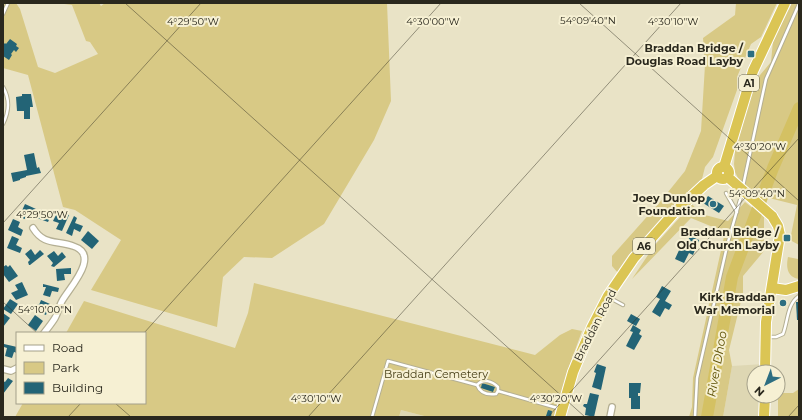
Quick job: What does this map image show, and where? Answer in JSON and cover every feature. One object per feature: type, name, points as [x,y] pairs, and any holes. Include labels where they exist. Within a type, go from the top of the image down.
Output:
[{"type":"highway","name":"A1","points":[[724,167],[753,71],[785,3]]},
{"type":"highway","points":[[729,178],[722,180],[717,176],[718,168],[724,167],[728,171],[729,178],[772,216],[778,226],[780,235],[766,322],[765,364]]},
{"type":"highway","name":"Braddan Road","points":[[561,415],[572,372],[608,296],[634,258],[674,213],[704,185],[717,176]]},
{"type":"highway","points":[[772,288],[786,290],[799,286]]},
{"type":"highway","points":[[764,417],[765,404]]},
{"type":"street","points":[[33,228],[38,236],[52,242],[75,246],[82,250],[85,259],[81,272],[61,302],[54,319],[45,332]]},
{"type":"street","points":[[33,240],[38,236]]},
{"type":"street","points":[[3,369],[11,371],[16,368]]},
{"type":"street","points":[[610,417],[612,407]]},
{"type":"lane","points":[[3,14],[8,3]]},
{"type":"lane","points":[[695,417],[697,378],[728,242],[737,212],[766,79],[799,4]]},
{"type":"lane","points":[[3,87],[8,104],[7,116],[3,124]]},
{"type":"lane","points":[[726,193],[737,212]]},
{"type":"lane","points":[[608,296],[623,305]]},
{"type":"lane","points":[[765,337],[776,337],[783,334],[790,306],[799,296]]},
{"type":"lane","points":[[372,417],[388,361],[477,386],[481,391],[490,394],[496,394],[498,391]]},
{"type":"lane","points":[[477,386],[480,382],[484,381],[492,383],[498,387],[498,391]]},
{"type":"lane","points":[[498,391],[561,415]]},
{"type":"shaded area","points":[[746,365],[746,404],[763,404],[762,417],[723,417],[732,366]]},
{"type":"shaded area","points":[[401,410],[428,417],[399,417]]},
{"type":"green space","points":[[3,3],[16,3],[20,9],[38,67],[55,73],[98,54],[90,42],[86,41],[72,5],[57,3],[99,3],[101,6],[105,3],[387,3],[391,101],[374,140],[324,224],[272,258],[244,257],[223,277],[217,327],[91,290],[121,240],[75,210],[63,207],[28,75],[3,68]]},
{"type":"green space","points":[[736,3],[777,3],[761,37],[751,44],[737,77],[737,90],[713,157],[705,167],[702,179],[666,214],[618,273],[612,266],[612,256],[660,202],[685,171],[701,131],[705,65],[703,38],[735,15]]},
{"type":"green space","points":[[792,3],[799,3],[799,245],[790,240],[797,205],[753,194],[739,180],[735,172],[734,164],[735,151],[755,81],[771,62],[773,41]]},
{"type":"green space","points":[[745,202],[764,217],[764,251],[743,276],[743,293],[729,350],[732,366],[723,417],[689,417],[692,407],[693,378],[725,232],[691,218],[632,279],[654,246],[692,204],[701,214],[728,221]]},
{"type":"green space","points":[[799,255],[799,279],[790,274],[787,264],[788,257],[798,259]]},
{"type":"green space","name":"Braddan Cemetery","points":[[254,283],[535,355],[560,335],[572,329],[582,331],[558,403],[556,405],[554,417],[428,417],[401,410],[399,417],[15,417],[22,404],[146,404],[146,332],[67,332],[84,301],[235,348],[248,313]]},
{"type":"green space","points":[[799,389],[799,417],[778,417],[778,404],[786,404],[786,393],[793,393]]},
{"type":"building","points":[[10,39],[17,44],[16,46],[19,48],[16,52],[14,50],[9,60],[3,56],[3,45]]},
{"type":"building","points":[[22,94],[31,94],[33,107],[30,107],[30,119],[24,119],[24,111],[17,111],[16,97],[22,96]]},
{"type":"building","points":[[34,153],[37,168],[39,167],[41,173],[26,176],[13,182],[11,173],[27,170],[24,155]]},
{"type":"building","name":"Joey Dunlop Foundation","points":[[708,196],[724,206],[719,213],[703,203]]},
{"type":"building","points":[[25,204],[36,209],[33,215],[27,213],[25,219],[19,217]]},
{"type":"building","points":[[41,209],[52,213],[48,222],[37,218]]},
{"type":"building","points":[[57,213],[63,216],[64,213],[69,215],[62,231],[56,229],[59,223],[53,221]]},
{"type":"building","points":[[74,216],[77,218],[75,223],[83,226],[80,232],[74,229],[72,236],[66,233]]},
{"type":"building","points":[[13,219],[20,222],[18,227],[23,230],[21,236],[8,230]]},
{"type":"building","points":[[88,231],[99,241],[92,249],[81,240]]},
{"type":"building","points":[[12,236],[19,239],[16,245],[22,248],[20,253],[7,248]]},
{"type":"building","points":[[690,236],[699,240],[693,255],[689,253],[684,263],[675,259],[680,248],[684,250]]},
{"type":"building","points":[[31,249],[35,255],[40,250],[44,254],[29,265],[28,262],[30,260],[25,254]]},
{"type":"building","points":[[54,251],[58,256],[62,252],[66,257],[54,267],[51,266],[53,263],[47,256]]},
{"type":"building","points":[[6,265],[8,267],[10,265],[18,276],[9,282],[3,274],[3,267]]},
{"type":"building","points":[[71,268],[71,274],[64,274],[65,280],[57,281],[56,269]]},
{"type":"building","points":[[22,282],[28,295],[16,300],[11,293],[18,290],[15,285]]},
{"type":"building","points":[[43,284],[59,288],[58,292],[52,291],[50,297],[43,295],[46,287],[43,287]]},
{"type":"building","points":[[662,286],[671,291],[665,301],[672,305],[669,310],[665,308],[660,317],[652,312],[660,299],[656,297]]},
{"type":"building","points":[[10,299],[18,304],[11,314],[3,309]]},
{"type":"building","points":[[41,300],[50,304],[46,315],[37,311],[39,309],[35,307],[37,304],[39,305]]},
{"type":"building","points":[[796,302],[799,302],[799,320],[797,320]]},
{"type":"building","points":[[3,313],[10,318],[3,327]]},
{"type":"building","points":[[631,314],[640,319],[636,326],[627,321]]},
{"type":"building","points":[[35,315],[43,321],[36,331],[28,325]]},
{"type":"building","points":[[633,325],[641,330],[639,334],[642,336],[634,350],[626,346],[633,332],[630,331]]},
{"type":"building","points":[[4,344],[16,347],[16,353],[14,352],[12,358],[5,356],[7,348],[4,347]]},
{"type":"building","points":[[597,364],[606,367],[601,390],[592,387],[596,373],[594,372]]},
{"type":"building","points":[[8,378],[13,381],[3,394],[3,381],[5,382]]},
{"type":"building","points":[[482,383],[495,387],[493,392],[481,388]]},
{"type":"building","points":[[629,383],[641,383],[640,393],[638,393],[638,396],[640,396],[640,409],[631,409]]},
{"type":"building","points":[[590,393],[599,395],[594,417],[585,415],[586,408],[583,406],[584,404],[587,404]]},
{"type":"building","points":[[548,410],[552,411],[551,417],[546,416]]},
{"type":"waterway","name":"River Dhoo","points":[[707,417],[732,277],[773,168],[799,108]]},
{"type":"place","name":"Braddan Bridge / Douglas Road Layby","points":[[751,54]]},
{"type":"place","name":"Joey Dunlop Foundation","points":[[713,204]]},
{"type":"place","name":"Braddan Bridge / Old Church Layby","points":[[787,238]]},
{"type":"place","name":"Kirk Braddan War Memorial","points":[[783,303]]}]
